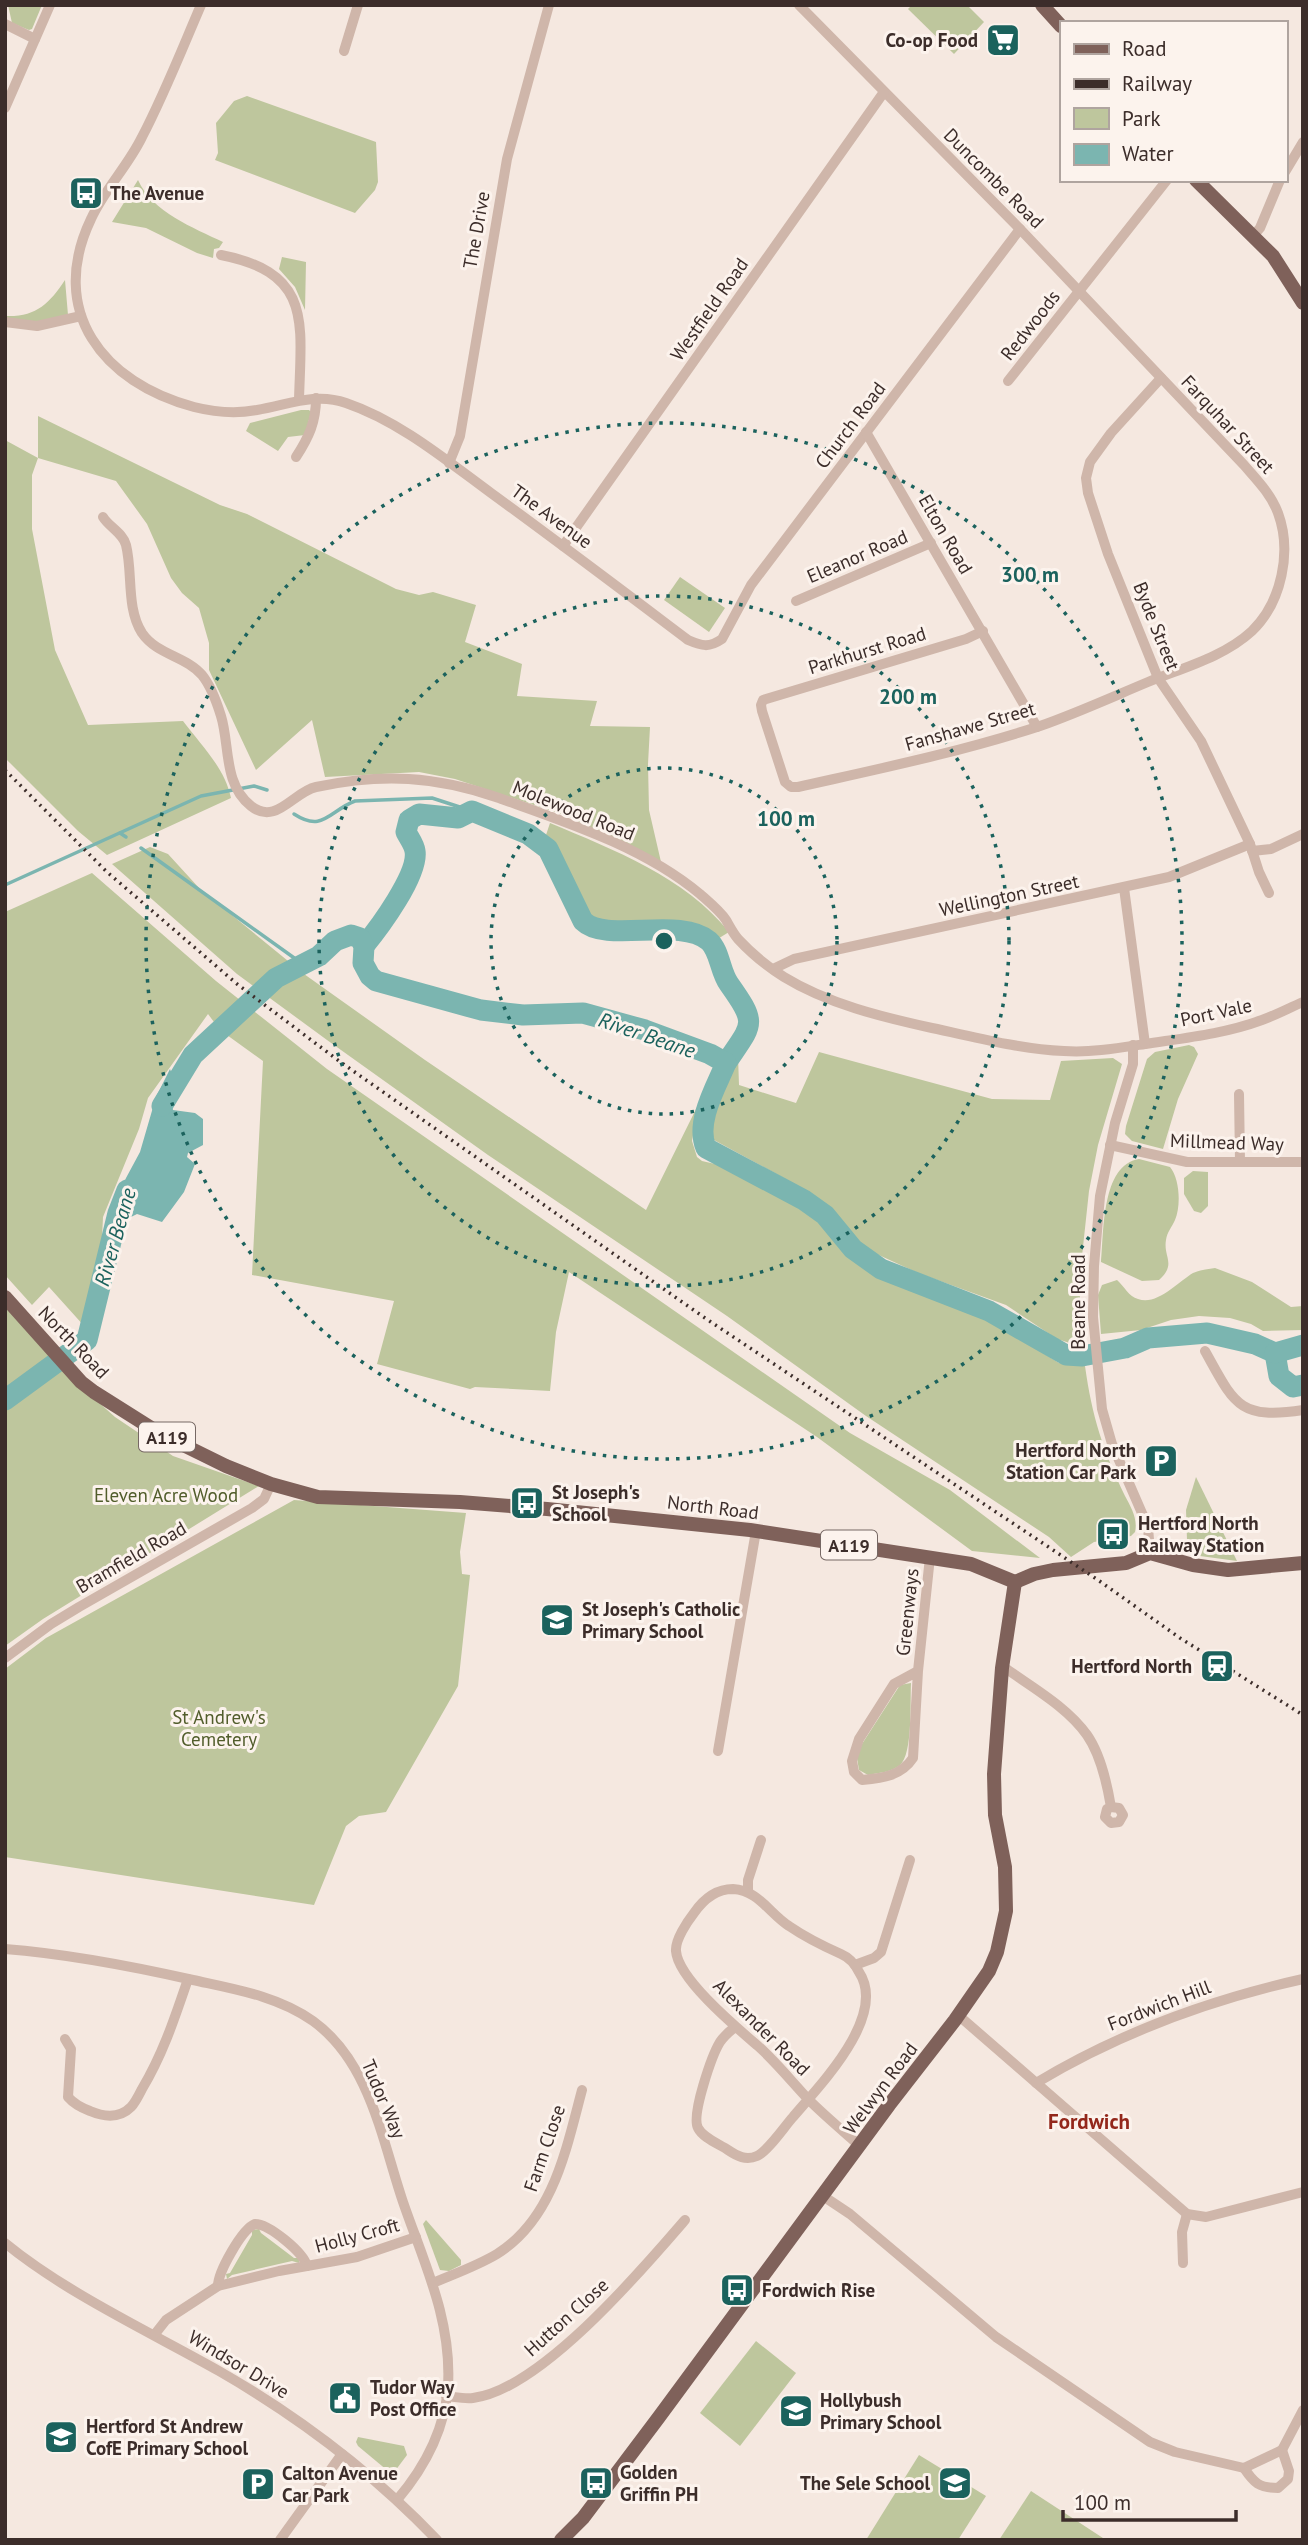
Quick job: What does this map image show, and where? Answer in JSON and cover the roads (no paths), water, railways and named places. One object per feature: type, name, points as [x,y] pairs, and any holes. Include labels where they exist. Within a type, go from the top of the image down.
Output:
[{"type":"main road","points":[[1042,5],[1060,25]]},
{"type":"main road","points":[[1198,182],[1273,256],[1303,303]]},
{"type":"main road","name":"North Road","points":[[5,1297],[94,1392],[159,1433],[271,1485],[318,1497],[548,1508],[756,1531],[971,1564],[1015,1583]]},
{"type":"main road","points":[[1015,1583],[1034,1574],[1126,1563],[1150,1553],[1193,1565],[1227,1570],[1303,1563]]},
{"type":"main road","name":"Welwyn Road","points":[[561,2540],[591,2507],[989,1970],[997,1952],[1006,1911],[1005,1867],[995,1815],[995,1754],[1002,1668],[1015,1583]]},
{"type":"street","points":[[5,108],[50,5]]},
{"type":"street","name":"The Avenue","points":[[201,5],[141,140],[89,223],[80,251],[75,275],[80,316],[90,337],[111,364],[134,382],[167,398],[208,410],[257,411],[316,398],[342,401],[363,410],[397,428],[449,463],[688,640],[702,646],[714,645]]},
{"type":"street","points":[[344,51],[358,5]]},
{"type":"street","name":"The Drive","points":[[449,463],[460,436],[507,159],[549,5]]},
{"type":"street","name":"Duncombe Road","points":[[799,5],[1020,229],[1161,378]]},
{"type":"street","points":[[5,24],[35,39]]},
{"type":"street","name":"Westfield Road","points":[[563,546],[884,92]]},
{"type":"street","points":[[1287,169],[1303,142]]},
{"type":"street","name":"Redwoods","points":[[1008,381],[1165,182]]},
{"type":"street","points":[[1253,236],[1260,228],[1279,182]]},
{"type":"street","name":"Church Road","points":[[714,645],[722,639],[751,585],[1020,229]]},
{"type":"street","points":[[221,255],[246,260],[274,274],[295,303],[300,326],[299,400]]},
{"type":"street","points":[[5,322],[37,326],[80,316]]},
{"type":"street","name":"Farquhar Street","points":[[1158,678],[1224,650],[1259,624],[1274,600],[1280,582],[1285,540],[1278,512],[1259,482],[1161,378]]},
{"type":"street","name":"Byde Street","points":[[1161,378],[1100,446],[1090,462],[1086,478],[1093,510],[1108,554],[1158,678],[1201,741],[1269,893]]},
{"type":"street","points":[[296,457],[311,432],[316,416],[316,398]]},
{"type":"street","name":"Elton Road","points":[[866,432],[1037,727]]},
{"type":"street","name":"Molewood Road","points":[[103,517],[124,540],[134,614],[142,633],[158,649],[198,671],[209,687],[222,719],[228,768],[243,799],[255,809],[264,813],[279,810],[313,787],[382,778],[429,779],[482,792],[580,827],[620,845],[679,879],[698,892],[724,917],[738,940],[773,969],[804,987],[853,1006],[895,1020],[992,1041],[1064,1051],[1139,1044]]},
{"type":"street","name":"Eleanor Road","points":[[796,601],[931,543]]},
{"type":"street","name":"Parkhurst Road","points":[[786,784],[781,776],[762,712],[762,702],[770,697],[966,639],[983,631]]},
{"type":"street","name":"Fanshawe Street","points":[[786,784],[798,788],[901,764],[1037,727],[1158,678]]},
{"type":"street","name":"Wellington Street","points":[[773,969],[794,959],[1169,877],[1251,848],[1271,849],[1303,834]]},
{"type":"street","name":"Beane Road","points":[[1124,888],[1139,1044],[1110,1146],[1096,1227],[1093,1329],[1102,1409],[1110,1438],[1148,1527],[1150,1553]]},
{"type":"street","name":"Port Vale","points":[[1139,1044],[1237,1028],[1262,1021],[1303,1002]]},
{"type":"street","points":[[1239,1094],[1240,1162]]},
{"type":"street","name":"Millmead Way","points":[[1110,1146],[1187,1161],[1303,1162]]},
{"type":"street","points":[[1205,1351],[1226,1389],[1240,1405],[1268,1414],[1303,1410]]},
{"type":"street","name":"Bramfield Road","points":[[5,1658],[51,1624],[252,1508],[264,1499],[271,1485]]},
{"type":"street","points":[[718,1751],[756,1531]]},
{"type":"street","name":"Greenways","points":[[918,1671],[894,1684],[859,1739],[852,1761],[854,1772],[862,1780],[894,1775],[913,1758],[918,1671],[930,1558]]},
{"type":"street","points":[[1002,1668],[1062,1709],[1088,1736],[1107,1782],[1111,1807]]},
{"type":"street","points":[[734,2026],[720,2042],[709,2070],[696,2113],[698,2129],[738,2157],[755,2157],[808,2099],[845,2051],[864,2017],[865,1989],[862,1975],[845,1955],[788,1925],[748,1892],[748,1880],[761,1840]]},
{"type":"street","points":[[855,1965],[874,1958],[881,1952],[910,1860]]},
{"type":"street","name":"Alexander Road","points":[[748,1892],[733,1889],[710,1895],[691,1917],[676,1948],[678,1960],[684,1972],[734,2026],[759,2046],[808,2099],[860,2146]]},
{"type":"street","name":"Tudor Way","points":[[5,1949],[136,1966],[271,2000],[311,2020],[339,2045],[365,2088],[383,2135],[442,2311],[447,2340],[449,2367],[446,2396],[432,2451],[397,2500]]},
{"type":"street","points":[[65,2039],[71,2049],[66,2090],[68,2097],[80,2107],[100,2115],[119,2115],[131,2107],[148,2079],[169,2036],[188,1979]]},
{"type":"street","name":"Fordwich Hill","points":[[1036,2083],[1098,2049],[1163,2020],[1234,1996],[1303,1979]]},
{"type":"street","points":[[958,2015],[1187,2214],[1206,2217],[1303,2192]]},
{"type":"street","name":"Farm Close","points":[[433,2283],[497,2254],[526,2230],[538,2216],[568,2143],[582,2090]]},
{"type":"street","points":[[823,2196],[850,2214],[996,2337],[1150,2442],[1175,2452],[1244,2468],[1282,2450],[1303,2410]]},
{"type":"street","points":[[1183,2263],[1182,2232],[1187,2214]]},
{"type":"street","name":"Hutton Close","points":[[446,2396],[466,2398],[485,2395],[514,2384],[528,2374],[611,2301],[654,2258],[685,2220]]},
{"type":"street","name":"Holly Croft","points":[[218,2286],[219,2276],[245,2230],[255,2224],[263,2224],[276,2234],[300,2254],[307,2266]]},
{"type":"street","name":"Holly Croft","points":[[155,2334],[166,2320],[218,2286],[378,2252],[416,2237]]},
{"type":"street","name":"Windsor Drive","points":[[5,2243],[57,2279],[249,2388],[342,2454],[397,2500],[437,2540]]},
{"type":"street","points":[[1244,2468],[1253,2483],[1264,2488],[1278,2488],[1289,2479],[1282,2450]]},
{"type":"street","points":[[280,2540],[342,2454]]},
{"type":"water","points":[[170,1069],[177,1087],[170,1099],[173,1110],[195,1113],[203,1119],[203,1145],[188,1153],[187,1157],[195,1164],[184,1192],[162,1222],[137,1214],[123,1221],[111,1213],[140,1152],[156,1097]]},
{"type":"waterway","points":[[5,885],[201,796],[254,786],[267,790]]},
{"type":"waterway","points":[[294,814],[304,819],[319,821],[355,801],[432,798],[472,811]]},
{"type":"waterway","points":[[364,946],[397,900],[411,873],[415,851],[406,832],[409,820],[419,814],[458,818],[472,811],[528,834],[548,849],[583,921],[608,930],[680,931],[696,934],[709,941],[716,950],[726,979],[748,1016],[742,1040],[726,1063]]},
{"type":"waterway","points":[[120,833],[126,837]]},
{"type":"waterway","points":[[141,848],[304,965]]},
{"type":"waterway","name":"River Beane","points":[[162,1106],[193,1055],[276,978],[319,956],[335,941],[351,935],[360,938],[364,946],[363,963],[376,981],[481,1010],[523,1015],[583,1013],[645,1030],[710,1054],[726,1063],[705,1116],[703,1138],[706,1148],[804,1200],[825,1215],[853,1249],[881,1269],[989,1311],[1066,1355],[1082,1356],[1125,1348],[1148,1338],[1207,1333],[1255,1344],[1275,1353]]},
{"type":"waterway","name":"River Beane","points":[[5,1400],[87,1340],[118,1213],[127,1190]]},
{"type":"waterway","points":[[1275,1353],[1303,1345]]},
{"type":"waterway","name":"River Beane","points":[[1275,1353],[1279,1376],[1293,1387],[1303,1385]]},
{"type":"railway","points":[[5,770],[107,872],[237,984],[339,1061],[705,1318],[1098,1580],[1180,1638],[1303,1715]]},
{"type":"place","name":"Co-op Food","points":[[1003,40]]},
{"type":"place","name":"The Avenue","points":[[86,193]]},
{"type":"place","name":"Hertford North Station Car Park","points":[[1161,1461]]},
{"type":"place","name":"St Joseph's School","points":[[527,1503]]},
{"type":"place","name":"Hertford North Railway Station","points":[[1113,1534]]},
{"type":"place","name":"St Joseph's Catholic Primary School","points":[[557,1620]]},
{"type":"place","name":"Hertford North","points":[[1217,1666]]},
{"type":"place","name":"Fordwich Rise","points":[[737,2290]]},
{"type":"place","name":"Tudor Way Post Office","points":[[345,2398]]},
{"type":"place","name":"Hollybush Primary School","points":[[796,2411]]},
{"type":"place","name":"Hertford St Andrew CofE Primary School","points":[[61,2437]]},
{"type":"place","name":"Golden Griffin PH","points":[[596,2483]]},
{"type":"place","name":"The Sele School","points":[[955,2483]]},
{"type":"place","name":"Calton Avenue Car Park","points":[[258,2484]]},
{"type":"district","name":"Fordwich","points":[[1089,2121]]},
{"type":"park label","name":"Eleven Acre Wood","points":[[166,1495]]},
{"type":"park label","name":"St Andrew's Cemetery","points":[[219,1728]]}]
